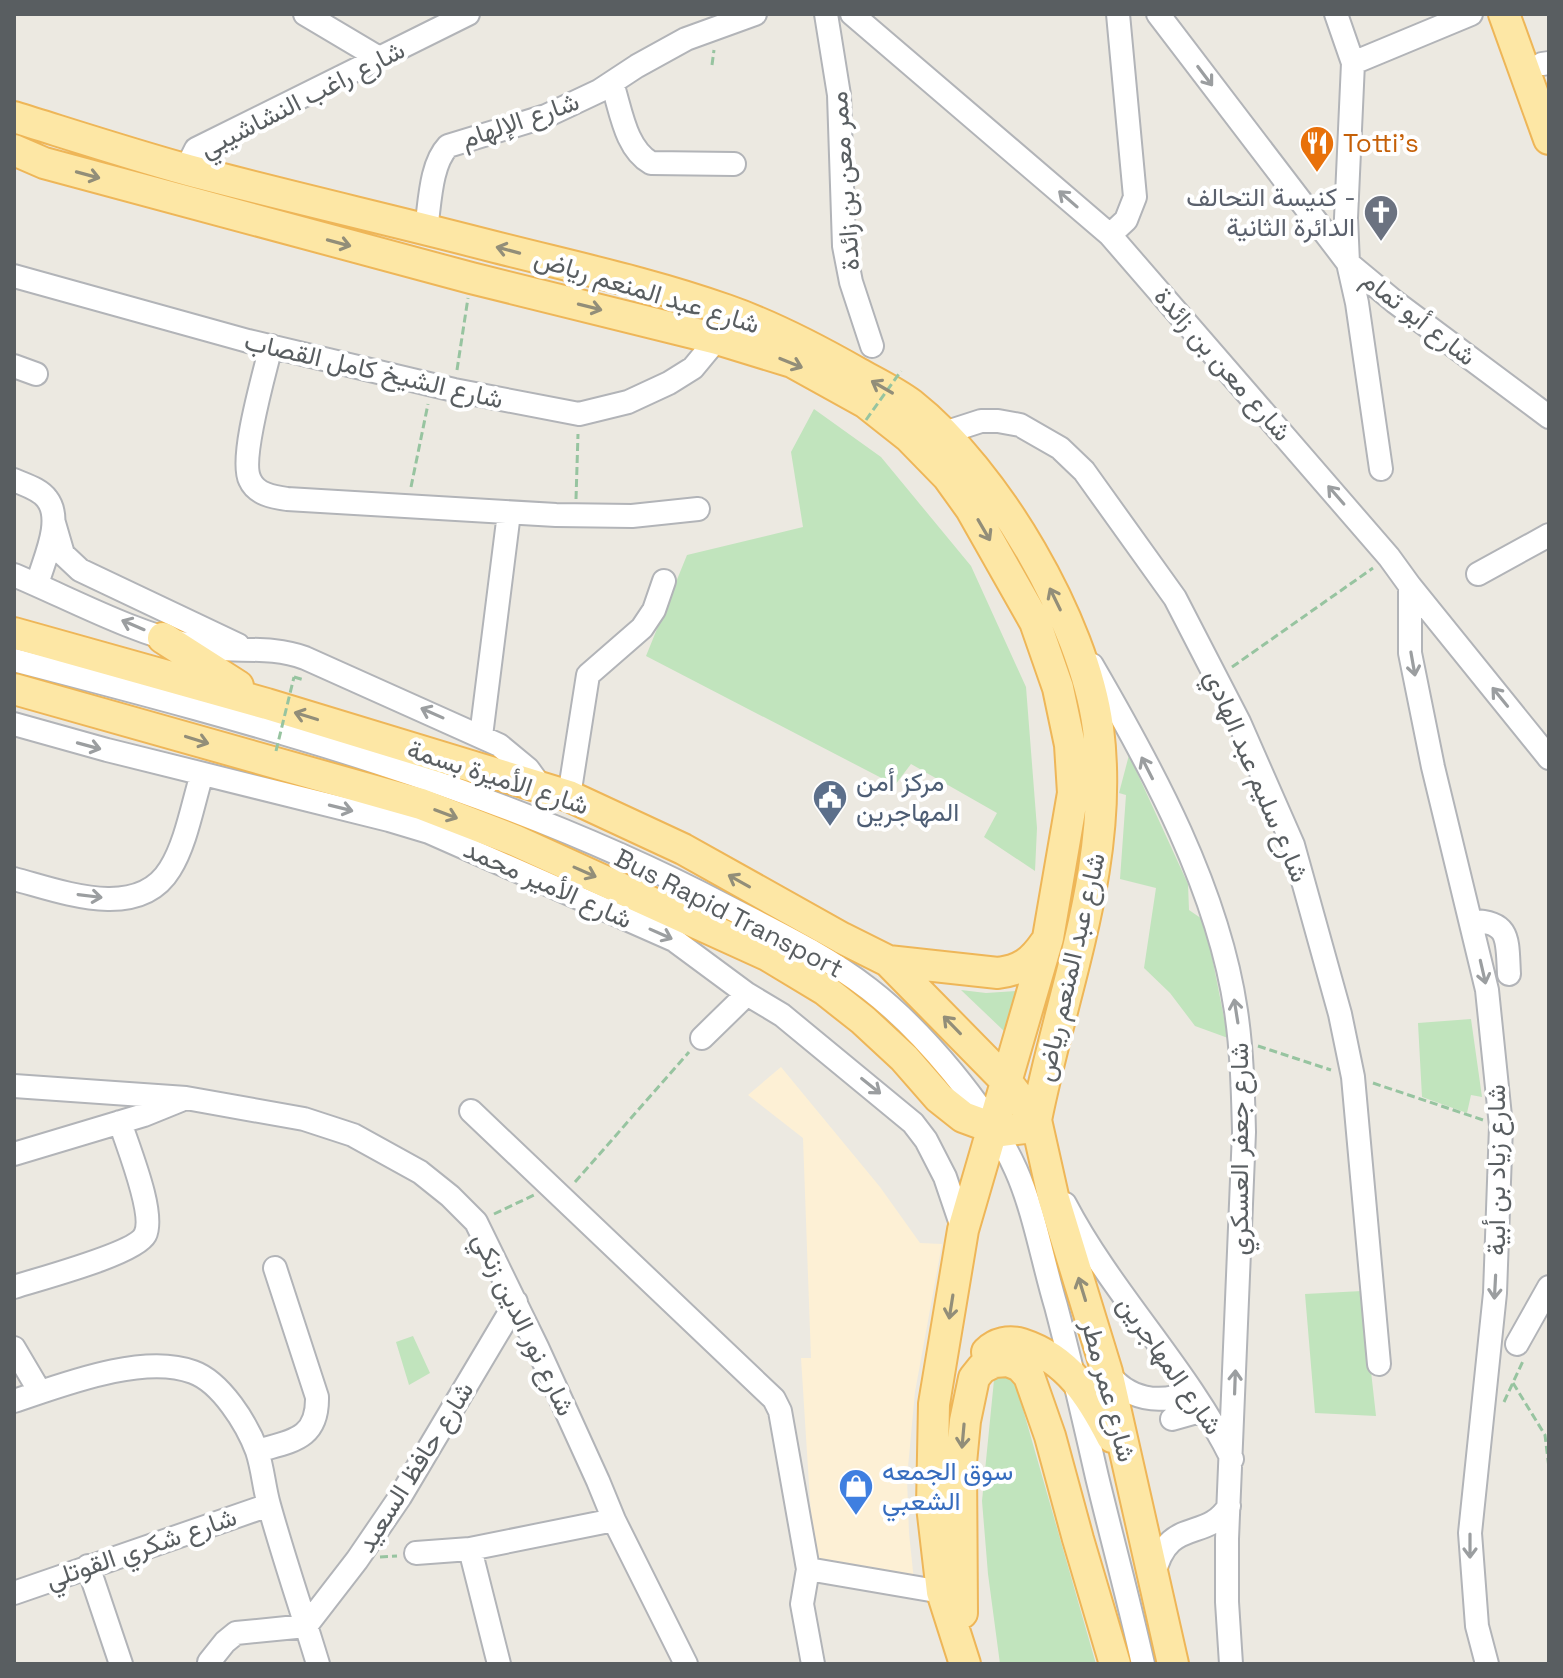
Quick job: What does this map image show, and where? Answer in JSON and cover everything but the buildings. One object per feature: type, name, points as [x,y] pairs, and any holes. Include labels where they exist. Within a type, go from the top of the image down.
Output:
[{"type":"main road","points":[[1504,14],[1549,139]]},
{"type":"main road","points":[[1524,14],[1547,71]]},
{"type":"main road","name":"شارع عبد المنعم رياض","points":[[14,117],[186,169],[640,285],[724,310],[816,349],[907,401],[944,433],[995,496],[1036,559],[1073,635],[1098,728],[1102,814],[1086,921],[1048,1060],[1016,1126]]},
{"type":"main road","name":"شارع عبد المنعم رياض","points":[[14,150],[59,167],[471,278],[717,339],[792,362],[854,396],[909,437],[948,477],[964,499],[1035,622],[1058,688],[1070,745],[1073,793],[1048,938],[1006,1081],[1016,1126]]},
{"type":"main road","name":"شارع الأميرة بسمة","points":[[14,633],[267,704],[555,792],[683,849],[888,961],[1006,1081],[1016,1126],[963,1117],[950,1108],[904,1058],[863,1020],[825,990],[767,955],[514,840],[421,804],[14,689]]},
{"type":"main road","points":[[163,638],[267,704]]},
{"type":"main road","points":[[467,848],[514,840]]},
{"type":"main road","points":[[888,961],[984,972],[1016,970],[1036,957],[1048,938]]},
{"type":"main road","points":[[964,1661],[952,1591],[932,1506],[934,1404],[963,1230],[1016,1126]]},
{"type":"main road","name":"شارع عمر مطر","points":[[1016,1126],[1049,1178],[1107,1372],[1173,1664]]},
{"type":"main road","points":[[952,1591],[965,1421],[974,1378],[990,1348],[1014,1342],[1035,1349],[1054,1359],[1076,1379],[1101,1417],[1132,1478]]},
{"type":"main road","points":[[974,1378],[982,1368],[994,1362],[1008,1361],[1020,1366],[1029,1376],[1050,1436],[1115,1664]]},
{"type":"street","points":[[305,14],[379,58]]},
{"type":"street","name":"شارع راغب النشاشيبي","points":[[186,169],[196,149],[468,14]]},
{"type":"street","name":"شارع الإلهام","points":[[426,229],[437,165],[448,146],[546,116],[612,83],[686,39],[755,14]]},
{"type":"street","name":"ممر معن بن زائدة","points":[[826,14],[839,95],[844,246],[851,282],[872,346]]},
{"type":"street","name":"شارع معن بن زائدة","points":[[852,14],[1110,235],[1389,557],[1549,758]]},
{"type":"street","points":[[1110,235],[1126,220],[1135,197],[1118,14]]},
{"type":"street","name":"شارع أبو تمام","points":[[1158,14],[1348,263],[1549,417]]},
{"type":"street","points":[[1336,14],[1353,63],[1346,218],[1348,263],[1357,303],[1381,469]]},
{"type":"street","points":[[1353,63],[1471,14]]},
{"type":"street","points":[[612,83],[633,148],[642,158],[651,163],[734,164]]},
{"type":"street","name":"شارع الشيخ كامل القصاب","points":[[14,276],[271,346],[443,387],[579,414],[628,402],[669,383],[693,368],[717,339]]},
{"type":"street","points":[[271,346],[248,456],[248,476],[255,489],[265,494],[287,499],[509,513],[632,516],[698,509]]},
{"type":"street","points":[[14,366],[36,374]]},
{"type":"street","name":"شارع سليم عبد الهادي","points":[[944,433],[981,421],[998,421],[1020,425],[1060,448],[1084,471],[1166,585],[1217,678],[1293,845],[1329,970],[1353,1077],[1379,1364]]},
{"type":"street","points":[[14,480],[46,497],[53,509],[63,554],[80,570],[246,649]]},
{"type":"street","points":[[481,736],[509,513]]},
{"type":"street","points":[[37,585],[54,523]]},
{"type":"street","points":[[1478,574],[1549,535]]},
{"type":"street","points":[[14,575],[163,638],[212,649],[274,649],[297,655],[499,745],[555,792],[588,675],[642,628],[654,610],[664,581]]},
{"type":"street","name":"شارع زياد بن أبية","points":[[1410,586],[1410,653],[1433,767],[1487,990],[1501,1126],[1495,1293],[1470,1533],[1476,1613],[1487,1664]]},
{"type":"street","name":"شارع جعفر العسكري","points":[[1073,635],[1122,718],[1201,880],[1224,952],[1240,1040],[1243,1084],[1243,1195],[1232,1460]]},
{"type":"street","name":"Bus Rapid Transport","points":[[14,660],[323,744],[440,782],[564,830],[684,884],[816,953],[870,989],[921,1036],[958,1081],[1016,1126],[1016,1170],[1076,1379],[1143,1664]]},
{"type":"street","name":"شارع الأمير محمد","points":[[14,724],[389,820],[467,848],[674,940],[747,994],[782,1015],[913,1123],[926,1140],[945,1177],[963,1230]]},
{"type":"street","points":[[14,879],[88,897],[129,897],[153,888],[176,858],[202,774]]},
{"type":"street","points":[[1471,921],[1489,921],[1498,925],[1505,934],[1509,974]]},
{"type":"street","points":[[702,1038],[747,994]]},
{"type":"street","name":"شارع نور الدين زنكي","points":[[14,1086],[186,1098],[304,1119],[353,1135],[420,1172],[476,1222],[516,1302],[614,1520],[686,1664]]},
{"type":"street","points":[[14,1154],[186,1098]]},
{"type":"street","points":[[471,1111],[774,1399],[780,1411],[808,1569],[802,1604],[813,1664]]},
{"type":"street","points":[[14,1287],[116,1254],[134,1246],[145,1236],[144,1200],[120,1122]]},
{"type":"street","name":"شارع المهاجرين","points":[[1049,1178],[1102,1269],[1197,1401],[1232,1460],[1226,1573],[1231,1664]]},
{"type":"street","points":[[257,1451],[297,1439],[308,1432],[317,1409],[317,1397],[275,1268]]},
{"type":"street","points":[[1517,1344],[1549,1287]]},
{"type":"street","name":"شارع حافظ السعيد","points":[[306,1626],[400,1497],[516,1302]]},
{"type":"street","points":[[14,1348],[40,1392]]},
{"type":"street","points":[[14,1401],[81,1379],[131,1368],[162,1367],[193,1372],[214,1385],[231,1404],[257,1451],[269,1505],[318,1664]]},
{"type":"street","points":[[1107,1372],[1122,1388],[1143,1398],[1197,1401]]},
{"type":"street","points":[[1172,1419],[1197,1401]]},
{"type":"street","name":"شارع شكري القوتلي","points":[[14,1593],[269,1505]]},
{"type":"street","points":[[1154,1575],[1161,1554],[1176,1537],[1214,1522],[1229,1506]]},
{"type":"street","points":[[409,1554],[470,1549],[614,1520]]},
{"type":"street","points":[[470,1549],[499,1664]]},
{"type":"street","points":[[88,1566],[121,1664]]},
{"type":"street","points":[[808,1569],[952,1591]]},
{"type":"street","points":[[209,1662],[236,1633],[306,1626]]},
{"type":"path","points":[[407,506],[443,387],[471,278]]},
{"type":"path","points":[[866,420],[901,371]]},
{"type":"path","points":[[575,515],[579,414]]},
{"type":"path","points":[[1217,678],[1389,557]]},
{"type":"path","points":[[276,751],[294,677]]},
{"type":"path","points":[[476,1222],[555,1193],[702,1038]]},
{"type":"path","points":[[1240,1040],[1501,1126]]},
{"type":"path","points":[[1502,1405],[1526,1349],[1517,1344]]},
{"type":"path","points":[[1513,1383],[1545,1435],[1549,1468]]},
{"type":"path","points":[[377,1558],[409,1554]]},
{"type":"shaded area","points":[[781,1067],[880,1187],[920,1243],[942,1244],[915,1392],[907,1478],[914,1581],[814,1563],[801,1358],[811,1358],[803,1138],[748,1095]]},
{"type":"green space","points":[[814,409],[881,457],[971,566],[1026,687],[1037,828],[1035,871],[984,837],[997,813],[911,764],[895,785],[646,656],[687,555],[803,527],[791,452]]},
{"type":"green space","points":[[1129,755],[1188,884],[1189,910],[1205,921],[1228,1038],[1195,1026],[1170,993],[1144,968],[1156,888],[1120,879],[1126,795],[1119,793]]},
{"type":"green space","points":[[961,990],[986,993],[1016,991],[1004,1031]]},
{"type":"green space","points":[[1471,1019],[1482,1097],[1471,1095],[1467,1113],[1422,1097],[1418,1023]]},
{"type":"green space","points":[[1362,1291],[1376,1416],[1315,1413],[1305,1294]]},
{"type":"green space","points":[[413,1336],[430,1373],[409,1385],[396,1342]]},
{"type":"green space","points":[[1000,1373],[1014,1378],[1096,1664],[1000,1664],[982,1501],[994,1380]]},
{"type":"place","name":"Totti's","points":[[1317,174]]},
{"type":"place","name":"كنيسة التحالف - الدائرة الثانية","points":[[1381,243]]},
{"type":"place","name":"مركز أمن المهاجرين","points":[[830,828]]},
{"type":"place","name":"سوق الجمعه الشعبي","points":[[856,1517]]}]
